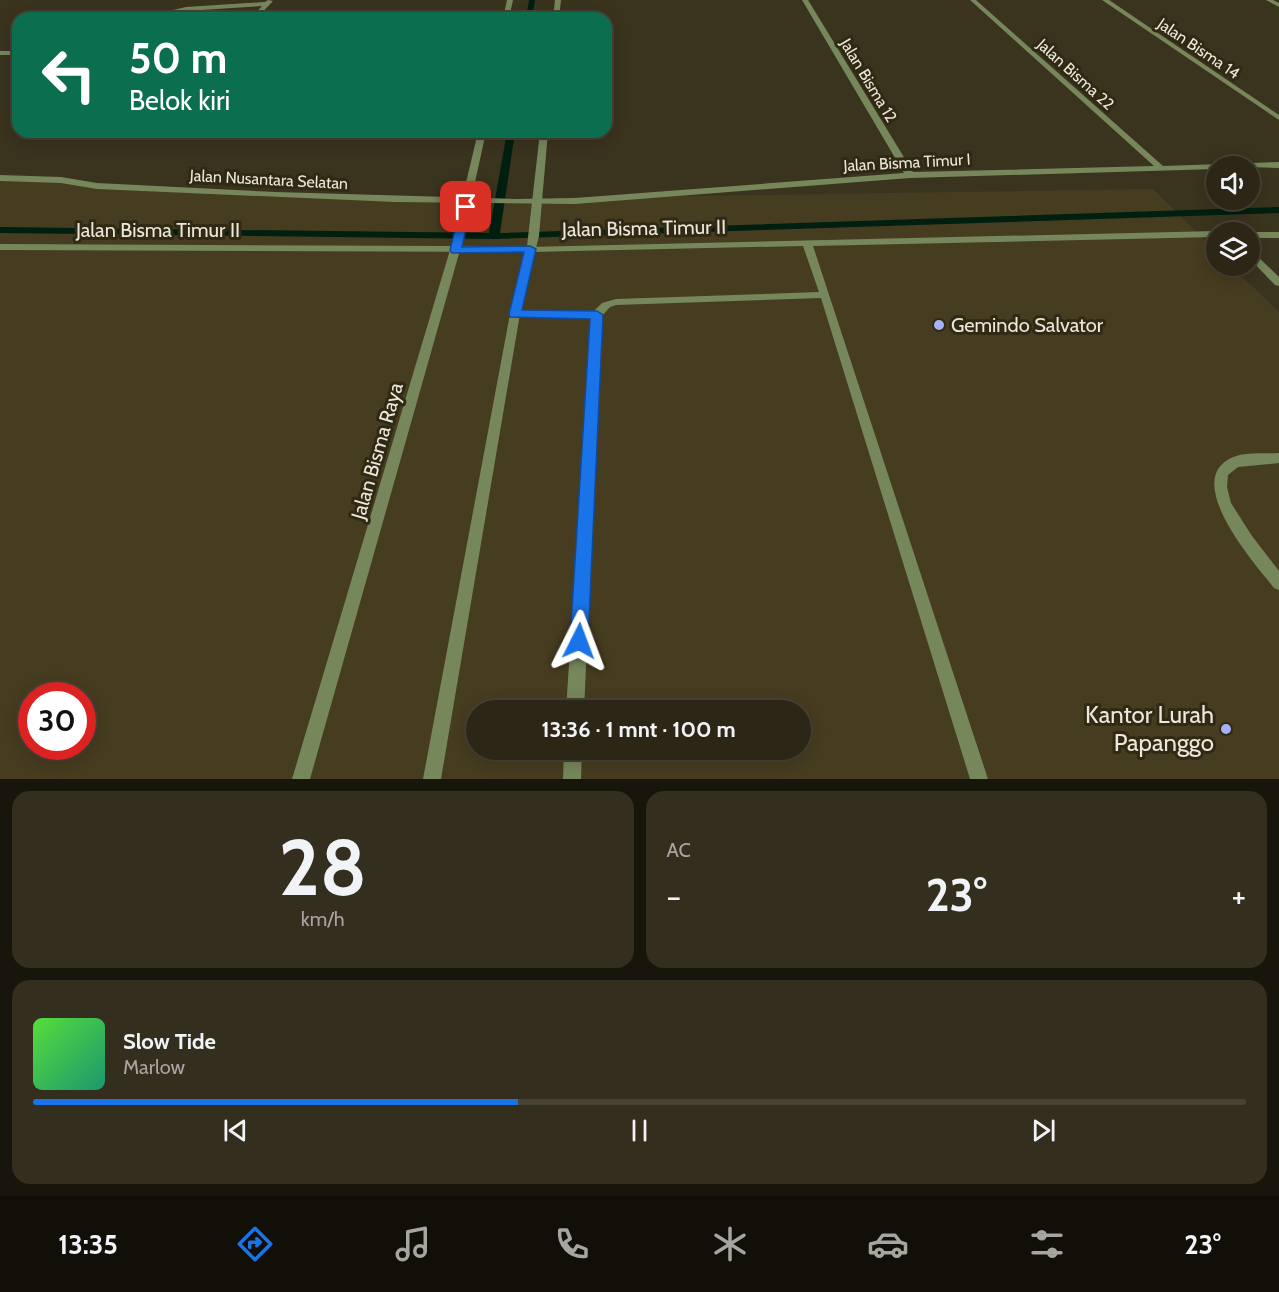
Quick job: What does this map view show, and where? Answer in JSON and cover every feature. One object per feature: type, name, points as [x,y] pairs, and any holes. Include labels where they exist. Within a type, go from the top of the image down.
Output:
[{"type":"street","name":"Jalan Bisma 12","points":[[805,0],[910,175]]},
{"type":"street","name":"Jalan Bisma 22","points":[[973,0],[1161,168]]},
{"type":"street","name":"Jalan Bisma 14","points":[[1104,0],[1279,118]]},
{"type":"street","points":[[1269,0],[1279,5]]},
{"type":"street","points":[[171,12],[269,2]]},
{"type":"street","name":"Jalan Bisma Raya","points":[[301,779],[470,204],[481,138]]},
{"type":"street","points":[[432,779],[515,314],[532,242],[543,138]]},
{"type":"street","name":"Jalan Bisma Timur I","points":[[536,206],[574,201],[910,175],[1279,165]]},
{"type":"street","name":"Jalan Nusantara Selatan","points":[[0,178],[61,180],[107,186],[470,204],[522,202],[536,206]]},
{"type":"street","name":"Jalan Bisma Timur II","points":[[2,249],[457,246],[532,242],[807,242],[1206,234]]},
{"type":"street","points":[[1260,235],[1279,235]]},
{"type":"street","points":[[807,242],[979,779]]},
{"type":"street","points":[[1260,264],[1279,283]]},
{"type":"street","points":[[576,700],[597,315],[606,305],[616,302],[825,295]]},
{"type":"street","points":[[515,314],[597,315]]},
{"type":"street","points":[[1279,458],[1234,463],[1222,471],[1219,481],[1227,512],[1279,583]]},
{"type":"street","points":[[572,779],[573,760]]},
{"type":"shaded area","points":[[0,178],[158,189],[537,202],[556,198],[1153,189],[1206,241],[1206,276],[1241,276],[1279,312],[1279,779],[0,779]]},
{"type":"waterway","points":[[530,12],[532,0]]},
{"type":"waterway","points":[[494,236],[510,138]]},
{"type":"waterway","points":[[494,236],[1279,210]]},
{"type":"waterway","points":[[0,230],[494,236]]},
{"type":"place","name":"Gemindo Salvator","points":[[939,325]]},
{"type":"place","name":"Kantor Lurah Papanggo","points":[[1226,729]]},
{"type":"route","points":[[466,207],[456,250],[530,249],[515,314],[597,315],[579,641]]}]
